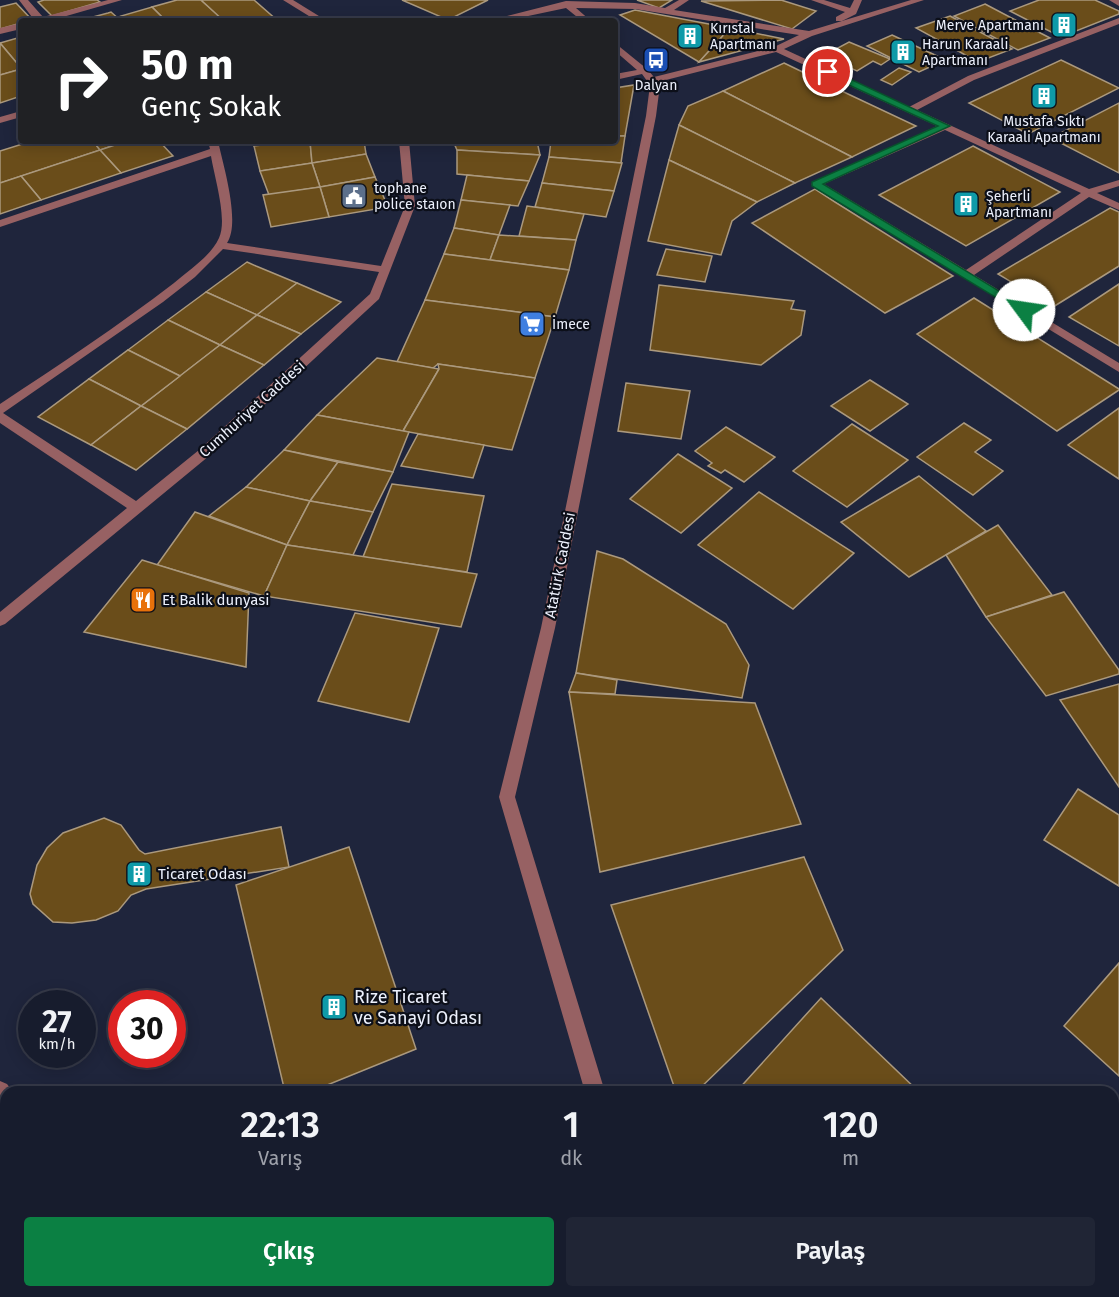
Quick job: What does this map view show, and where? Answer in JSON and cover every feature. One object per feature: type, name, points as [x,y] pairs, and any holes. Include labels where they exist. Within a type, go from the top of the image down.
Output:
[{"type":"street","points":[[23,0],[38,18]]},
{"type":"street","points":[[51,18],[118,0]]},
{"type":"street","points":[[287,0],[318,18]]},
{"type":"street","points":[[557,0],[568,4],[635,6],[809,34],[920,0]]},
{"type":"street","points":[[505,18],[579,0]]},
{"type":"street","points":[[666,11],[685,0]]},
{"type":"street","points":[[815,0],[853,12]]},
{"type":"street","points":[[618,77],[648,76],[777,49],[853,12],[858,0]]},
{"type":"street","points":[[1113,0],[1119,3]]},
{"type":"street","points":[[568,4],[584,18]]},
{"type":"street","points":[[910,110],[971,78],[1119,21]]},
{"type":"street","points":[[0,32],[18,27]]},
{"type":"street","points":[[618,49],[648,76]]},
{"type":"street","points":[[777,49],[1119,207]]},
{"type":"street","name":"Atatürk Caddesi","points":[[593,1086],[507,797],[548,628],[651,116],[655,85],[648,76]]},
{"type":"street","points":[[0,120],[18,115]]},
{"type":"street","points":[[946,126],[816,184],[1119,368]]},
{"type":"street","name":"Cumhuriyet Caddesi","points":[[0,620],[204,453],[375,296],[410,206],[404,144]]},
{"type":"street","points":[[0,224],[214,146],[225,213],[226,236],[218,251],[166,294],[0,410]]},
{"type":"street","points":[[967,275],[1090,192],[1119,183]]},
{"type":"street","points":[[221,245],[385,270]]},
{"type":"street","points":[[0,417],[137,508]]},
{"type":"building","points":[[97,0],[100,2],[52,16],[38,2]]},
{"type":"building","points":[[177,0],[201,0],[219,16],[163,18],[152,7]]},
{"type":"building","points":[[201,0],[254,0],[275,18],[221,18]]},
{"type":"building","points":[[402,0],[488,0],[452,18],[443,18]]},
{"type":"building","points":[[637,0],[672,0],[659,8]]},
{"type":"building","points":[[781,0],[816,11],[792,29],[701,1]]},
{"type":"building","name":"Merve Apartmanı","points":[[1039,0],[1095,0],[1119,11],[1119,14],[1061,37],[1010,11]]},
{"type":"building","points":[[16,3],[30,18],[18,18],[18,24],[0,29],[0,7]]},
{"type":"building","points":[[985,4],[1050,38],[1018,50],[954,16]]},
{"type":"building","points":[[152,7],[163,18],[123,18],[121,16]]},
{"type":"building","name":"Kırıstal Apartmanı","points":[[635,10],[730,28],[699,62],[620,15]]},
{"type":"building","points":[[111,12],[118,18],[89,18]]},
{"type":"building","points":[[950,16],[1012,49],[978,62],[916,28]]},
{"type":"building","points":[[730,28],[784,39],[699,62]]},
{"type":"building","name":"Harun Karaali Apartmanı","points":[[892,35],[945,60],[919,72],[867,46]]},
{"type":"building","points":[[18,38],[18,64],[0,43]]},
{"type":"building","points":[[849,42],[890,59],[881,65],[873,61],[857,71],[823,56]]},
{"type":"building","points":[[0,43],[18,64],[18,70],[0,75]]},
{"type":"building","name":"Mustafa Sıktı Karaali Apartmanı","points":[[1061,60],[1119,88],[1028,134],[969,103]]},
{"type":"building","points":[[784,63],[916,126],[852,157],[723,91]]},
{"type":"building","points":[[899,68],[911,72],[892,85],[881,80]]},
{"type":"building","points":[[18,70],[18,97],[0,103],[0,75]]},
{"type":"building","points":[[634,85],[625,136],[618,136],[618,88]]},
{"type":"building","points":[[723,91],[852,157],[795,183],[679,125],[688,106]]},
{"type":"building","points":[[1119,103],[1119,173],[1051,138]]},
{"type":"building","points":[[679,125],[795,183],[757,202],[669,160]]},
{"type":"building","points":[[618,136],[625,136],[621,163],[549,157],[551,144],[618,144]]},
{"type":"building","points":[[22,144],[95,144],[100,150],[0,183],[0,151]]},
{"type":"building","points":[[95,144],[118,144],[100,150]]},
{"type":"building","points":[[118,144],[162,144],[173,156],[121,173],[100,150]]},
{"type":"building","points":[[310,144],[312,163],[260,171],[254,146]]},
{"type":"building","points":[[310,144],[364,144],[366,154],[312,163]]},
{"type":"building","points":[[454,144],[538,144],[540,155],[457,150]]},
{"type":"building","name":"Şeherli Apartmanı","points":[[973,146],[1060,192],[966,246],[879,195]]},
{"type":"building","points":[[100,150],[121,173],[41,200],[21,176]]},
{"type":"building","points":[[457,150],[540,155],[529,181],[457,174]]},
{"type":"building","points":[[366,154],[375,177],[320,187],[312,163]]},
{"type":"building","points":[[549,157],[622,163],[614,191],[542,183]]},
{"type":"building","points":[[669,160],[757,202],[732,221],[721,255],[648,241]]},
{"type":"building","points":[[312,163],[320,187],[269,195],[260,171]]},
{"type":"building","points":[[467,175],[529,181],[518,206],[461,200]]},
{"type":"building","points":[[21,176],[41,200],[0,214],[0,183]]},
{"type":"building","points":[[375,177],[388,207],[329,217],[320,187]]},
{"type":"building","points":[[542,183],[614,191],[606,217],[535,207]]},
{"type":"building","points":[[320,187],[329,217],[271,227],[263,195]]},
{"type":"building","points":[[815,189],[953,276],[885,313],[752,223]]},
{"type":"building","points":[[461,200],[510,205],[499,235],[454,228]]},
{"type":"building","points":[[527,206],[584,214],[576,240],[519,236]]},
{"type":"building","points":[[1110,208],[1119,212],[1119,266],[1053,307],[998,274]]},
{"type":"building","points":[[454,228],[499,235],[490,260],[444,254]]},
{"type":"building","points":[[499,235],[576,240],[569,270],[490,260]]},
{"type":"building","points":[[666,249],[712,256],[705,282],[657,275]]},
{"type":"building","points":[[444,254],[569,270],[555,317],[425,300]]},
{"type":"building","points":[[247,262],[297,283],[257,315],[206,292]]},
{"type":"building","points":[[297,283],[341,302],[301,334],[257,315]]},
{"type":"building","points":[[1119,284],[1119,346],[1069,317]]},
{"type":"building","points":[[659,285],[794,301],[791,309],[805,311],[801,335],[761,365],[650,350]]},
{"type":"building","points":[[206,292],[257,315],[220,345],[168,320]]},
{"type":"building","points":[[974,298],[1119,390],[1057,431],[917,334]]},
{"type":"building","points":[[425,300],[555,317],[535,378],[438,364],[433,368],[397,362]]},
{"type":"building","points":[[257,315],[301,334],[264,365],[220,345]]},
{"type":"building","points":[[168,320],[220,345],[180,376],[128,350]]},
{"type":"building","points":[[220,345],[264,365],[187,429],[141,406]]},
{"type":"building","points":[[128,350],[180,376],[141,406],[89,379]]},
{"type":"building","points":[[377,358],[439,369],[403,431],[317,415]]},
{"type":"building","points":[[438,364],[535,378],[512,450],[403,431],[439,369]]},
{"type":"building","points":[[89,379],[141,406],[91,445],[38,417]]},
{"type":"building","points":[[870,380],[908,404],[870,431],[831,406]]},
{"type":"building","points":[[626,383],[690,391],[681,439],[618,431]]},
{"type":"building","points":[[141,406],[187,429],[136,470],[91,445]]},
{"type":"building","points":[[1119,408],[1119,479],[1068,445]]},
{"type":"building","points":[[317,415],[409,432],[393,472],[284,450]]},
{"type":"building","points":[[964,423],[991,440],[975,452],[1003,471],[973,495],[917,457]]},
{"type":"building","points":[[852,424],[908,460],[847,507],[793,471]]},
{"type":"building","points":[[726,427],[775,457],[744,482],[725,470],[721,473],[708,466],[712,463],[695,451]]},
{"type":"building","points":[[418,434],[484,445],[473,478],[401,466]]},
{"type":"building","points":[[284,450],[338,462],[310,501],[246,487]]},
{"type":"building","points":[[678,454],[732,488],[681,533],[630,499]]},
{"type":"building","points":[[338,462],[393,472],[373,512],[310,501]]},
{"type":"building","points":[[919,476],[986,531],[909,577],[841,522]]},
{"type":"building","points":[[392,484],[484,496],[467,572],[363,557]]},
{"type":"building","points":[[246,487],[310,501],[287,545],[209,516]]},
{"type":"building","points":[[759,492],[854,553],[793,609],[698,545]]},
{"type":"building","points":[[310,501],[373,512],[353,555],[287,545]]},
{"type":"building","points":[[195,512],[287,545],[264,596],[157,565]]},
{"type":"building","points":[[998,525],[1052,595],[986,617],[946,555]]},
{"type":"building","points":[[287,545],[477,574],[461,627],[264,596]]},
{"type":"building","points":[[597,551],[623,559],[726,624],[749,665],[742,698],[576,673]]},
{"type":"building","points":[[142,560],[249,593],[246,667],[84,632]]},
{"type":"building","points":[[1064,592],[1119,670],[1119,674],[1046,696],[986,617]]},
{"type":"building","points":[[355,613],[439,628],[409,722],[318,701]]},
{"type":"building","points":[[576,673],[617,680],[615,694],[569,692]]},
{"type":"building","points":[[1119,684],[1119,787],[1060,700]]},
{"type":"building","points":[[569,692],[755,703],[801,824],[600,872]]},
{"type":"building","points":[[1078,789],[1119,815],[1119,886],[1044,840]]},
{"type":"building","name":"Ticaret Odası","points":[[104,818],[121,825],[139,850],[145,854],[281,827],[289,867],[146,889],[131,895],[118,911],[96,920],[72,923],[53,922],[33,904],[30,894],[37,865],[47,848],[63,833]]},
{"type":"building","name":"Rize Ticaret ve Sanayi Odası","points":[[349,847],[416,1049],[325,1086],[284,1086],[236,885]]},
{"type":"building","points":[[804,857],[843,950],[702,1086],[674,1086],[611,905]]},
{"type":"building","points":[[1119,963],[1119,1076],[1064,1026]]},
{"type":"building","points":[[821,998],[913,1086],[741,1086]]},
{"type":"place","name":"Merve Apartmanı","points":[[1064,25]]},
{"type":"place","name":"Kırıstal Apartmanı","points":[[690,36]]},
{"type":"place","name":"Harun Karaali Apartmanı","points":[[903,52]]},
{"type":"place","name":"Dalyan","points":[[656,60]]},
{"type":"place","name":"Mustafa Sıktı Karaali Apartmanı","points":[[1044,96]]},
{"type":"place","name":"tophane police staıon","points":[[354,196]]},
{"type":"place","name":"Şeherli Apartmanı","points":[[966,204]]},
{"type":"place","name":"İmece","points":[[532,324]]},
{"type":"place","name":"Et Balik dunyasi","points":[[143,600]]},
{"type":"place","name":"Ticaret Odası","points":[[139,874]]},
{"type":"place","name":"Rize Ticaret ve Sanayi Odası","points":[[334,1007]]},
{"type":"route","points":[[828,72],[946,126],[816,184],[1024,310]]}]
